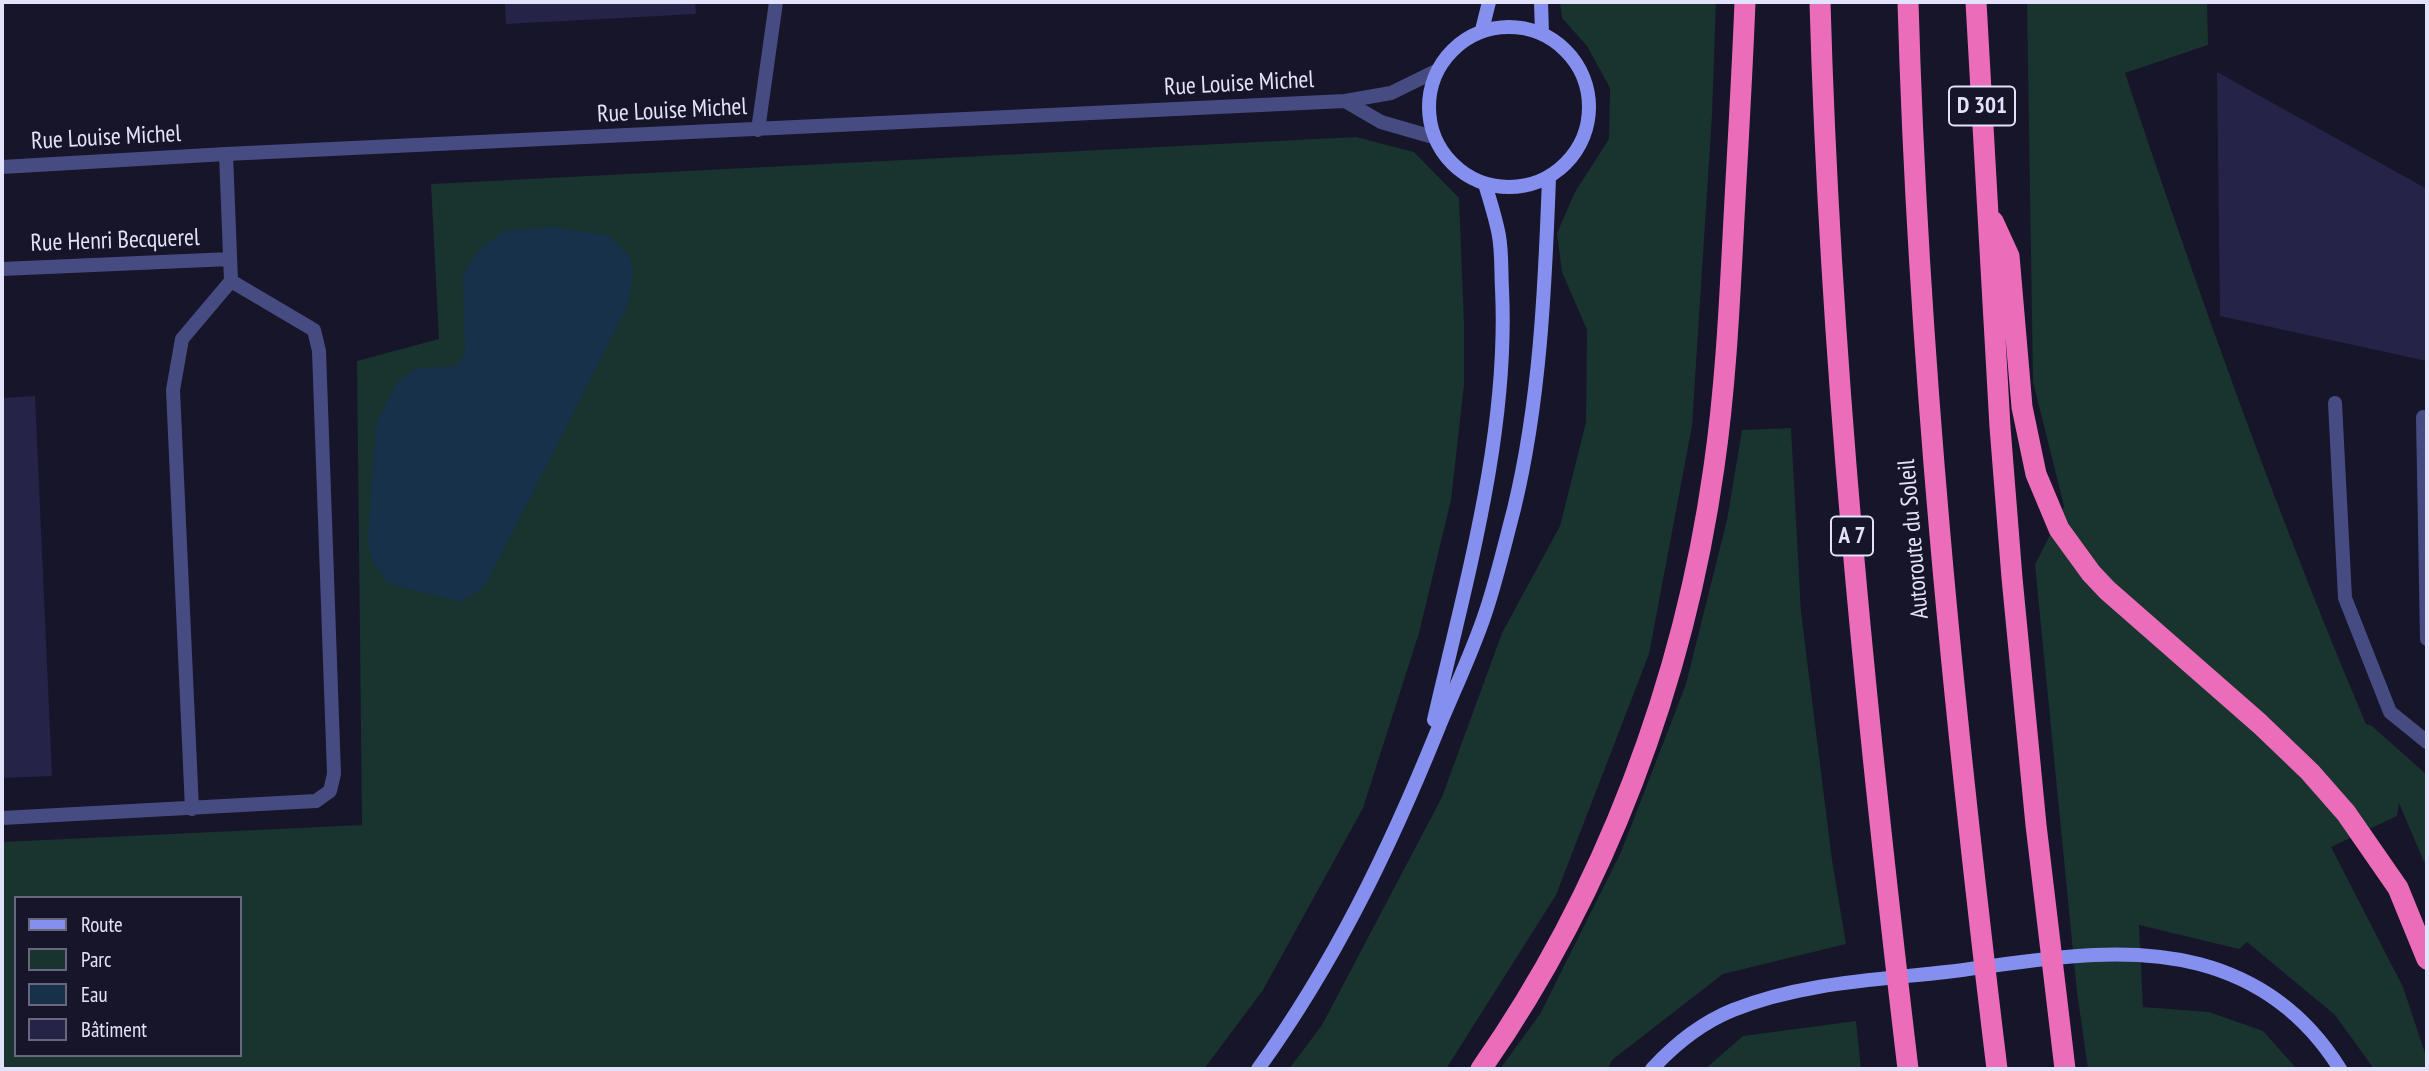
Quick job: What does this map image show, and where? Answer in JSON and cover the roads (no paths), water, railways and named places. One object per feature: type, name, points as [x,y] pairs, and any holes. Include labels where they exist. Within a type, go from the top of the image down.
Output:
[{"type":"highway","points":[[1481,1069],[1530,994],[1567,928],[1595,869],[1627,796],[1655,717],[1684,620],[1703,532],[1720,414],[1729,314],[1745,2]]},
{"type":"highway","name":"A 7","points":[[1820,2],[1838,338],[1860,639],[1908,1069]]},
{"type":"highway","name":"Autoroute du Soleil","points":[[1908,2],[1917,221],[1938,524],[1957,732],[1997,1069]]},
{"type":"highway","name":"D 301","points":[[1976,2],[1987,210]]},
{"type":"highway","points":[[1987,210],[2009,256],[2022,407],[2029,446],[2036,474],[2059,529],[2091,573],[2108,590],[2260,724],[2310,772],[2346,813],[2398,888],[2427,958]]},
{"type":"highway","points":[[1987,210],[2012,578],[2036,825],[2065,1069]]},
{"type":"main road","points":[[1482,30],[1489,2]]},
{"type":"main road","points":[[1541,2],[1542,33]]},
{"type":"main road","points":[[1513,25],[1542,33],[1571,54],[1588,86],[1589,121],[1576,154],[1549,178],[1518,187],[1485,184],[1454,166],[1433,136],[1428,101],[1436,71],[1455,46],[1482,30],[1513,25]]},
{"type":"main road","points":[[1258,1069],[1325,969],[1375,874],[1423,766],[1485,612],[1514,507],[1532,404],[1546,252],[1549,178]]},
{"type":"main road","points":[[1423,766],[1491,458],[1500,377],[1503,310],[1499,236],[1485,184]]},
{"type":"main road","points":[[1652,1069],[1678,1043],[1696,1030],[1730,1011],[1771,997],[1822,986],[2050,960],[2139,955],[2200,964],[2223,971],[2263,990],[2295,1014],[2328,1050],[2340,1069]]},
{"type":"street","points":[[758,130],[776,2]]},
{"type":"street","name":"Rue Louise Michel","points":[[2,167],[1345,101],[1391,93],[1436,71]]},
{"type":"street","name":"Rue Louise Michel","points":[[1345,101],[1381,122],[1433,136]]},
{"type":"street","name":"Rue Henri Becquerel","points":[[226,154],[231,281]]},
{"type":"street","name":"Rue Henri Becquerel","points":[[2,269],[230,259]]},
{"type":"street","points":[[2,818],[192,809],[316,801],[330,791],[334,774],[319,351],[314,330],[231,281],[182,338],[173,390],[192,809]]},
{"type":"street","points":[[2335,403],[2345,598],[2390,712],[2427,742]]},
{"type":"street","points":[[2423,417],[2427,639]]},
{"type":"water","points":[[552,227],[608,235],[629,256],[633,271],[628,305],[485,586],[461,602],[388,583],[373,562],[368,543],[376,424],[398,382],[415,369],[457,366],[465,354],[463,275],[478,251],[504,231]]}]
